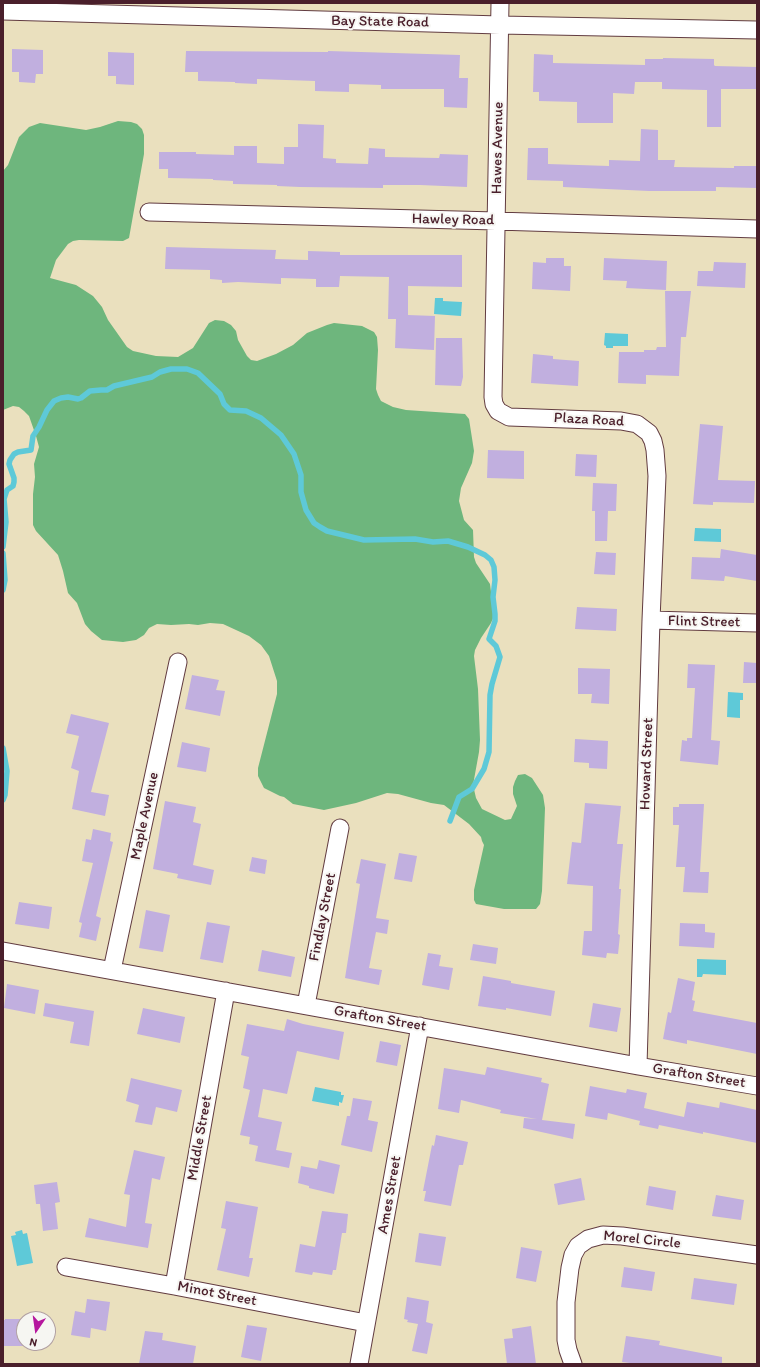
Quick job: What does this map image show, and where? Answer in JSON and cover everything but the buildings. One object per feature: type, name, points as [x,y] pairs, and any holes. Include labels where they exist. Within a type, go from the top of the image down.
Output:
[{"type":"street","name":"Hawes Avenue","points":[[498,411],[494,404],[493,397],[500,3]]},
{"type":"street","name":"Bay State Road","points":[[3,11],[72,8],[500,24],[757,30]]},
{"type":"street","name":"Hawley Road","points":[[148,212],[496,220],[757,229]]},
{"type":"street","name":"Plaza Road","points":[[498,411],[504,415],[514,417],[621,421],[637,424],[649,434],[653,441],[656,462]]},
{"type":"street","name":"Howard Street","points":[[638,1066],[651,620],[657,476],[656,462]]},
{"type":"street","name":"Flint Street","points":[[651,620],[757,623]]},
{"type":"street","name":"Maple Avenue","points":[[112,970],[178,662]]},
{"type":"street","name":"Findlay Street","points":[[306,1005],[340,828]]},
{"type":"street","name":"Grafton Street","points":[[3,951],[638,1066],[757,1086]]},
{"type":"street","name":"Middle Street","points":[[174,1286],[226,991]]},
{"type":"street","name":"Ames Street","points":[[359,1364],[420,1026]]},
{"type":"street","name":"Morel Circle","points":[[573,1364],[566,1340],[565,1317],[568,1285],[572,1261],[576,1250],[580,1244],[588,1238],[603,1235],[622,1236],[757,1255]]},
{"type":"street","name":"Minot Street","points":[[66,1267],[366,1323]]},
{"type":"green space","points":[[118,121],[137,124],[142,129],[144,135],[144,154],[129,238],[123,241],[73,241],[68,244],[56,260],[50,278],[76,285],[93,296],[102,307],[108,320],[127,347],[133,351],[156,356],[178,357],[193,348],[209,323],[215,320],[224,321],[231,325],[236,331],[238,340],[247,356],[251,360],[257,361],[276,354],[293,345],[307,333],[327,325],[334,323],[362,326],[374,332],[377,337],[378,350],[376,389],[381,401],[393,407],[406,410],[465,414],[469,419],[474,451],[472,463],[461,488],[459,501],[464,520],[473,530],[474,557],[476,563],[490,584],[494,616],[475,650],[474,656],[478,689],[480,740],[473,785],[476,798],[482,809],[505,820],[511,819],[517,806],[513,794],[513,787],[518,775],[525,774],[532,778],[543,795],[545,808],[542,891],[540,904],[536,909],[504,909],[476,904],[474,900],[474,890],[484,845],[481,837],[469,824],[444,805],[398,794],[387,793],[356,803],[324,810],[293,804],[284,797],[264,788],[258,776],[258,768],[277,694],[277,681],[269,656],[261,645],[249,636],[223,624],[157,624],[149,628],[144,635],[136,640],[123,642],[102,640],[85,624],[77,603],[68,593],[58,555],[36,531],[33,525],[33,494],[35,477],[34,464],[39,447],[29,416],[19,407],[13,406],[3,410],[3,171],[8,165],[19,137],[29,127],[40,123],[86,130]]},
{"type":"water","points":[[435,298],[443,298],[443,301],[462,302],[461,316],[434,314]]},
{"type":"water","points":[[605,333],[628,334],[628,346],[613,346],[613,348],[606,348],[604,345]]},
{"type":"water","points":[[695,528],[721,529],[721,542],[694,541]]},
{"type":"water","points":[[728,692],[743,693],[743,700],[740,700],[740,718],[727,717]]},
{"type":"water","points":[[697,959],[726,960],[726,975],[703,974],[702,977],[697,977]]},
{"type":"water","points":[[315,1087],[341,1092],[341,1095],[344,1095],[342,1103],[339,1102],[339,1106],[312,1101]]},
{"type":"water","points":[[22,1230],[23,1234],[27,1233],[33,1263],[17,1266],[11,1236],[16,1235],[15,1232]]},
{"type":"waterway","points":[[3,547],[6,522],[4,499],[7,490],[13,486],[14,482],[9,464],[10,460],[14,454],[18,452],[31,450],[33,436],[47,410],[54,401],[68,397],[78,399],[90,391],[107,390],[114,386],[152,377],[160,372],[171,369],[187,369],[198,373],[220,394],[224,404],[230,410],[246,411],[261,418],[281,435],[294,454],[301,475],[301,492],[306,510],[314,523],[320,527],[327,531],[364,540],[415,539],[433,542],[448,541],[468,547],[485,555],[491,560],[494,567],[495,580],[493,597],[495,621],[489,639],[496,646],[500,657],[490,695],[489,752],[484,769],[472,789],[459,797],[450,821]]},
{"type":"waterway","points":[[3,553],[5,580],[3,590]]},
{"type":"waterway","points":[[3,748],[7,771],[5,795],[3,800]]}]
